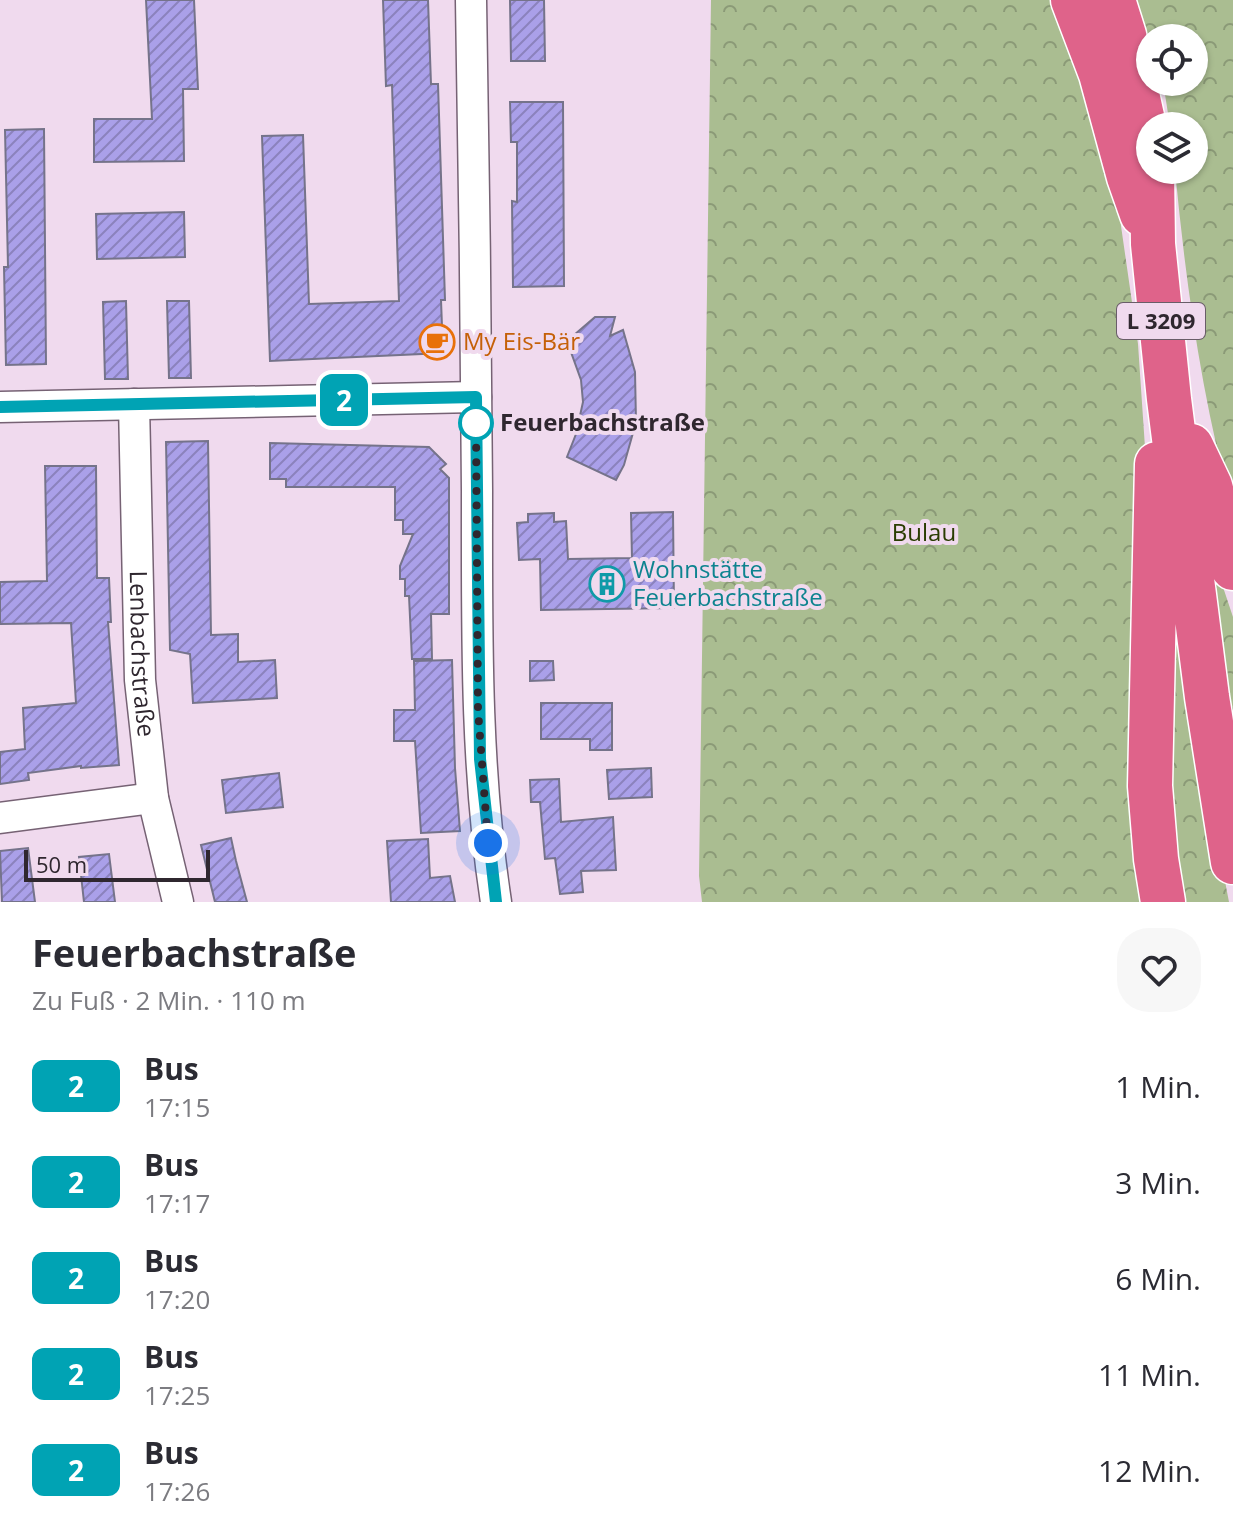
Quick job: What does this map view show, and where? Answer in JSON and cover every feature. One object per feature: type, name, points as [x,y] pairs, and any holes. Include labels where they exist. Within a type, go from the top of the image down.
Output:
[{"type":"highway","name":"L 3209","points":[[1073,0],[1101,74],[1129,177],[1153,244]]},
{"type":"highway","points":[[1121,12],[1142,112]]},
{"type":"highway","name":"L 3209","points":[[1152,184],[1153,244],[1169,399],[1207,697],[1233,862]]},
{"type":"highway","name":"L 3209","points":[[1169,399],[1210,486],[1233,568]]},
{"type":"highway","points":[[1163,902],[1150,786],[1156,472],[1169,399]]},
{"type":"street","points":[[471,0],[480,747],[496,902]]},
{"type":"street","points":[[0,407],[476,397]]},
{"type":"street","name":"Lenbachstraße","points":[[134,404],[140,680],[153,798],[178,902]]},
{"type":"street","points":[[0,818],[153,798]]},
{"type":"green space","name":"Bulau","points":[[711,0],[1056,0],[1118,205],[1138,344],[1147,477],[1152,902],[702,902],[699,876]]},
{"type":"green space","points":[[1136,0],[1233,0],[1233,512],[1204,385],[1176,184],[1208,184],[1208,112],[1168,112],[1165,96],[1208,96],[1208,24],[1144,24]]},
{"type":"green space","points":[[1171,529],[1190,699],[1229,902],[1170,902]]},
{"type":"green space","points":[[1212,554],[1233,617],[1233,733],[1208,564]]},
{"type":"building","points":[[146,0],[194,0],[198,89],[183,89],[184,161],[94,162],[94,119],[152,119]]},
{"type":"building","points":[[383,0],[428,0],[431,84],[438,84],[445,300],[441,300],[443,353],[270,361],[262,136],[303,135],[309,304],[399,301],[392,85],[386,86]]},
{"type":"building","points":[[510,0],[544,0],[545,61],[511,61]]},
{"type":"building","points":[[510,102],[563,102],[564,286],[513,287],[512,201],[517,202],[517,142],[511,142]]},
{"type":"building","points":[[44,129],[46,364],[6,365],[4,267],[8,267],[5,130]]},
{"type":"building","points":[[184,212],[185,257],[97,259],[96,214]]},
{"type":"building","points":[[126,301],[128,379],[105,379],[103,302]]},
{"type":"building","points":[[167,301],[189,301],[191,378],[169,378]]},
{"type":"building","points":[[595,317],[615,317],[610,336],[623,330],[635,372],[636,422],[624,465],[616,480],[567,457],[583,402],[581,380],[567,341]]},
{"type":"building","points":[[208,441],[211,635],[238,634],[238,662],[275,660],[277,698],[193,703],[190,654],[170,650],[166,442]]},
{"type":"building","points":[[270,443],[429,447],[446,464],[440,469],[449,478],[449,614],[431,614],[432,659],[412,659],[409,596],[405,596],[405,579],[400,579],[400,566],[413,534],[403,534],[403,520],[395,520],[395,487],[286,487],[286,479],[270,479]]},
{"type":"building","points":[[45,466],[96,466],[97,578],[109,578],[111,622],[108,622],[119,765],[28,773],[29,780],[0,784],[0,752],[25,749],[23,708],[76,703],[71,623],[0,624],[0,582],[47,581]]},
{"type":"building","name":"Wohnstätte Feuerbachstraße","points":[[673,512],[674,608],[541,610],[540,559],[519,560],[517,523],[528,522],[528,514],[554,513],[554,522],[566,521],[568,559],[632,558],[631,513]]},
{"type":"building","points":[[452,660],[460,831],[421,833],[415,741],[394,741],[394,710],[415,710],[414,661]]},
{"type":"building","points":[[530,661],[553,661],[554,680],[530,681]]},
{"type":"building","points":[[541,703],[612,703],[612,750],[590,750],[590,739],[541,739]]},
{"type":"building","points":[[651,768],[652,797],[609,799],[607,770]]},
{"type":"building","points":[[279,773],[283,807],[226,813],[222,780]]},
{"type":"building","points":[[559,779],[561,822],[613,817],[616,870],[581,871],[583,892],[560,894],[555,858],[545,859],[540,802],[531,802],[530,780]]},
{"type":"building","points":[[231,838],[247,902],[215,902],[201,845]]},
{"type":"building","points":[[428,839],[430,878],[450,876],[455,902],[391,902],[387,841]]},
{"type":"building","points":[[28,848],[35,902],[2,902],[0,851]]},
{"type":"building","points":[[109,854],[115,902],[84,902],[79,857]]},
{"type":"bus line","name":"2","points":[[0,407],[476,397],[478,710],[485,814],[496,902]]},
{"type":"place","name":"My Eis-Bär","points":[[437,342]]},
{"type":"place","name":"Feuerbachstraße","points":[[476,423]]},
{"type":"place","name":"Wohnstätte Feuerbachstraße","points":[[607,584]]},
{"type":"route","points":[[476,423],[478,710],[488,843]]}]
